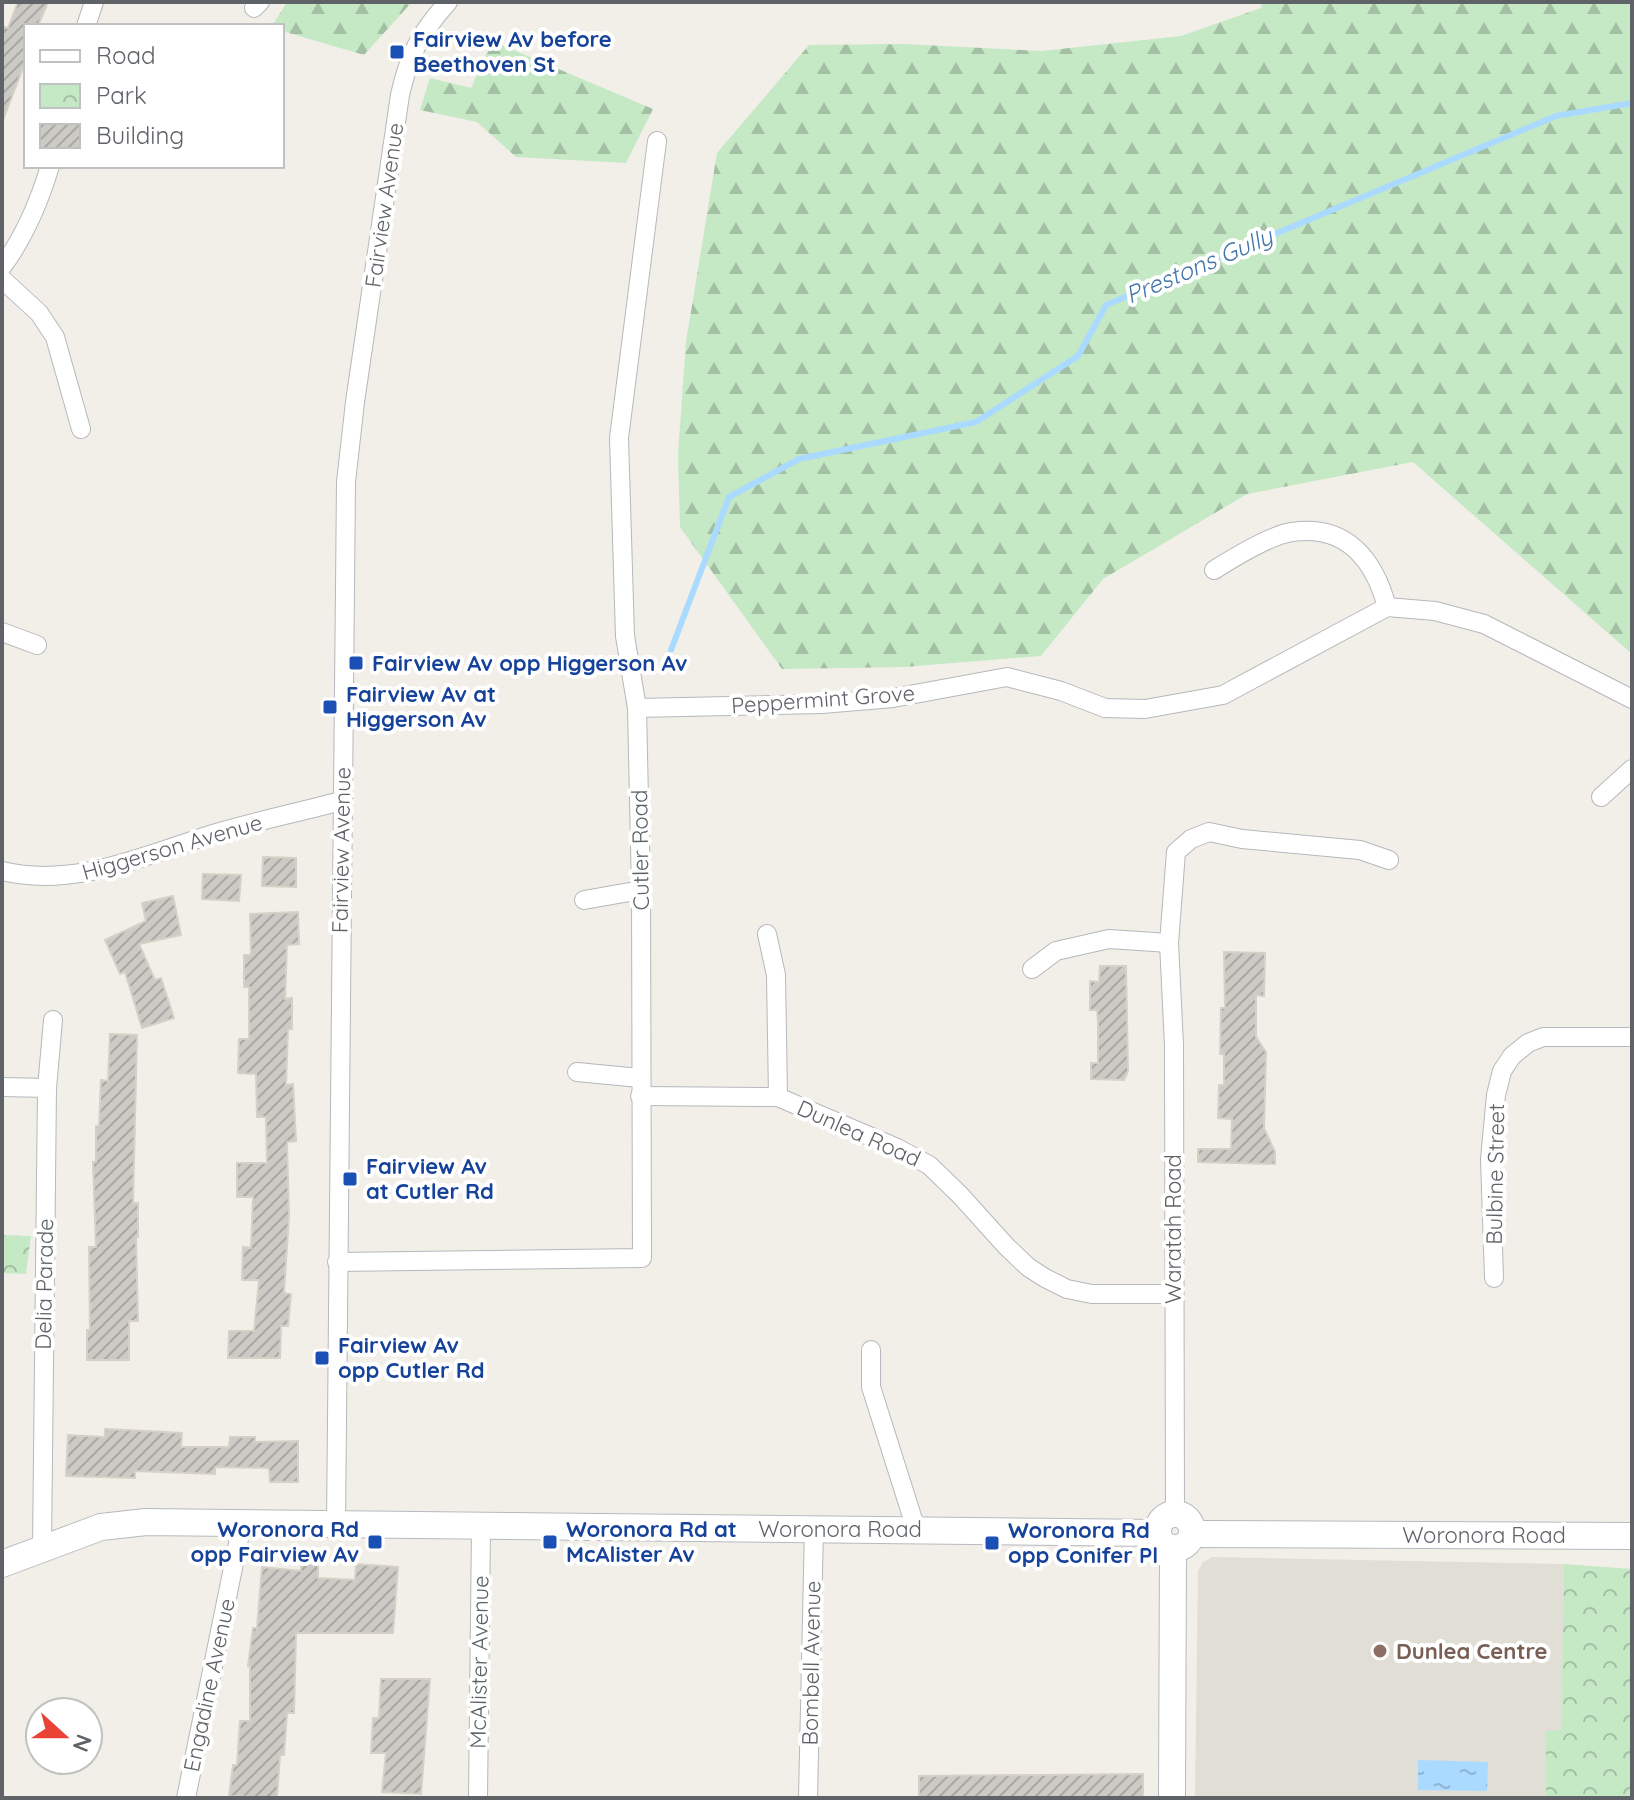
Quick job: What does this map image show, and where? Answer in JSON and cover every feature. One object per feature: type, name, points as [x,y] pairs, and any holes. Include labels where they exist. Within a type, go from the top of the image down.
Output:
[{"type":"street","points":[[87,24],[94,2]]},
{"type":"street","name":"Fairview Avenue","points":[[336,1524],[346,482],[355,402],[407,65],[420,37],[448,2]]},
{"type":"street","name":"Cutler Road","points":[[337,1262],[642,1258],[637,708],[625,636],[619,438],[657,141]]},
{"type":"street","points":[[2,267],[30,221],[49,168]]},
{"type":"street","points":[[2,279],[39,313],[55,337],[81,429]]},
{"type":"street","points":[[1214,570],[1241,553],[1290,532],[1331,532],[1361,553],[1380,582],[1387,607],[1435,611],[1484,624],[1632,699]]},
{"type":"street","name":"Peppermint Grove","points":[[637,708],[779,705],[893,698],[1007,677],[1061,691],[1105,708],[1145,709],[1223,695],[1387,607]]},
{"type":"street","points":[[2,632],[37,645]]},
{"type":"street","points":[[1601,797],[1632,769]]},
{"type":"street","name":"Higgerson Avenue","points":[[2,871],[49,877],[78,874],[341,801]]},
{"type":"street","name":"Waratah Road","points":[[1172,1798],[1174,1045],[1169,943],[1176,852],[1191,839],[1209,832],[1242,839],[1360,850],[1389,860]]},
{"type":"street","points":[[584,900],[641,890]]},
{"type":"street","points":[[767,934],[776,975],[778,1097]]},
{"type":"street","points":[[1032,969],[1056,951],[1109,939],[1169,943]]},
{"type":"street","name":"Delia Parade","points":[[42,1548],[47,1088],[53,1020]]},
{"type":"street","name":"Bulbine Street","points":[[1494,1278],[1490,1159],[1496,1095],[1502,1071],[1512,1056],[1528,1043],[1543,1037],[1632,1037]]},
{"type":"street","name":"Dunlea Road","points":[[577,1072],[640,1087],[778,1097],[887,1143],[929,1165],[1028,1267],[1067,1289],[1092,1294],[1173,1294]]},
{"type":"street","points":[[2,1087],[47,1088]]},
{"type":"street","points":[[871,1350],[871,1387],[916,1529]]},
{"type":"street","name":"Woronora Road","points":[[2,1564],[101,1527],[123,1522],[1632,1536]]},
{"type":"street","name":"Engadine Avenue","points":[[186,1798],[242,1524]]},
{"type":"street","name":"McAlister Avenue","points":[[478,1798],[481,1527]]},
{"type":"street","name":"Bombell Avenue","points":[[808,1798],[814,1528]]},
{"type":"shaded area","name":"Dunlea Centre","points":[[1212,1557],[1564,1564],[1561,1731],[1546,1731],[1546,1798],[1195,1798],[1198,1571],[1203,1562]]},
{"type":"green space","points":[[287,2],[412,2],[364,55],[284,32],[284,24],[273,24]]},
{"type":"green space","points":[[1263,2],[1632,2],[1632,654],[1413,462],[1247,494],[1103,579],[1041,656],[904,667],[782,669],[680,527],[678,454],[686,342],[717,153],[809,45],[903,44],[1042,51],[1181,36],[1261,8]]},
{"type":"green space","points":[[492,41],[653,109],[626,163],[516,157],[477,122],[420,110],[430,78],[471,88]]},
{"type":"green space","points":[[2,1235],[31,1236],[26,1274],[2,1273]]},
{"type":"green space","points":[[1564,1564],[1632,1569],[1632,1798],[1546,1798],[1546,1731],[1561,1730]]},
{"type":"water","points":[[1418,1760],[1488,1762],[1487,1791],[1418,1790]]},
{"type":"building","points":[[18,2],[48,2],[39,24],[24,24],[24,65],[3,120],[2,26],[8,28]]},
{"type":"building","points":[[263,857],[296,858],[296,887],[262,886]]},
{"type":"building","points":[[203,874],[241,875],[239,901],[202,899]]},
{"type":"building","points":[[173,896],[181,935],[139,944],[155,980],[161,978],[174,1018],[142,1028],[125,972],[120,974],[105,940],[146,921],[142,903]]},
{"type":"building","points":[[298,912],[299,944],[287,945],[285,999],[292,998],[286,1085],[293,1084],[296,1141],[287,1142],[289,1216],[284,1293],[291,1294],[288,1326],[281,1326],[280,1358],[228,1358],[229,1331],[254,1331],[259,1280],[242,1280],[243,1247],[251,1248],[253,1197],[237,1197],[237,1163],[267,1163],[266,1117],[257,1117],[256,1074],[238,1073],[239,1039],[249,1039],[249,987],[244,987],[244,955],[251,955],[250,914]]},
{"type":"building","points":[[1224,952],[1265,953],[1264,996],[1256,995],[1256,1037],[1266,1052],[1264,1128],[1275,1152],[1275,1164],[1198,1162],[1198,1149],[1231,1149],[1232,1119],[1218,1118],[1219,1085],[1224,1085],[1224,1054],[1220,1054],[1221,1008],[1225,1008]]},
{"type":"building","points":[[1100,966],[1126,966],[1128,1071],[1124,1080],[1091,1079],[1091,1063],[1098,1063],[1098,1022],[1097,1010],[1090,1010],[1090,981],[1099,982]]},
{"type":"building","points":[[110,1034],[137,1035],[133,1203],[138,1203],[138,1321],[129,1321],[129,1360],[87,1360],[87,1330],[90,1330],[89,1247],[96,1247],[93,1162],[96,1162],[101,1080],[108,1081]]},
{"type":"building","points":[[105,1429],[182,1433],[181,1447],[229,1447],[230,1437],[255,1437],[255,1442],[298,1441],[298,1482],[270,1482],[269,1468],[215,1467],[215,1474],[135,1471],[135,1478],[66,1476],[68,1435],[105,1437]]},
{"type":"building","points":[[301,1560],[318,1561],[318,1578],[355,1580],[356,1564],[398,1567],[393,1633],[296,1633],[294,1713],[287,1713],[277,1798],[229,1796],[233,1765],[237,1765],[240,1721],[250,1721],[248,1666],[253,1628],[257,1628],[262,1567],[301,1571]]},
{"type":"building","points":[[381,1679],[430,1679],[421,1794],[382,1792],[386,1753],[371,1753],[373,1718],[379,1718]]},
{"type":"building","points":[[1143,1774],[1143,1798],[919,1798],[919,1776]]},
{"type":"waterway","name":"Prestons Gully","points":[[671,650],[729,497],[799,459],[976,422],[1078,356],[1106,305],[1556,116],[1632,103]]},
{"type":"place","name":"Fairview Av before Beethoven St","points":[[397,52]]},
{"type":"place","name":"Fairview Av opp Higgerson Av","points":[[356,663]]},
{"type":"place","name":"Fairview Av at Higgerson Av","points":[[330,707]]},
{"type":"place","name":"Fairview Av at Cutler Rd","points":[[350,1179]]},
{"type":"place","name":"Fairview Av opp Cutler Rd","points":[[322,1358]]},
{"type":"place","name":"Woronora Rd opp Fairview Av","points":[[375,1542]]},
{"type":"place","name":"Woronora Rd at McAlister Av","points":[[550,1542]]},
{"type":"place","name":"Woronora Rd opp Conifer Pl","points":[[992,1543]]},
{"type":"place","name":"Dunlea Centre","points":[[1380,1651]]}]
